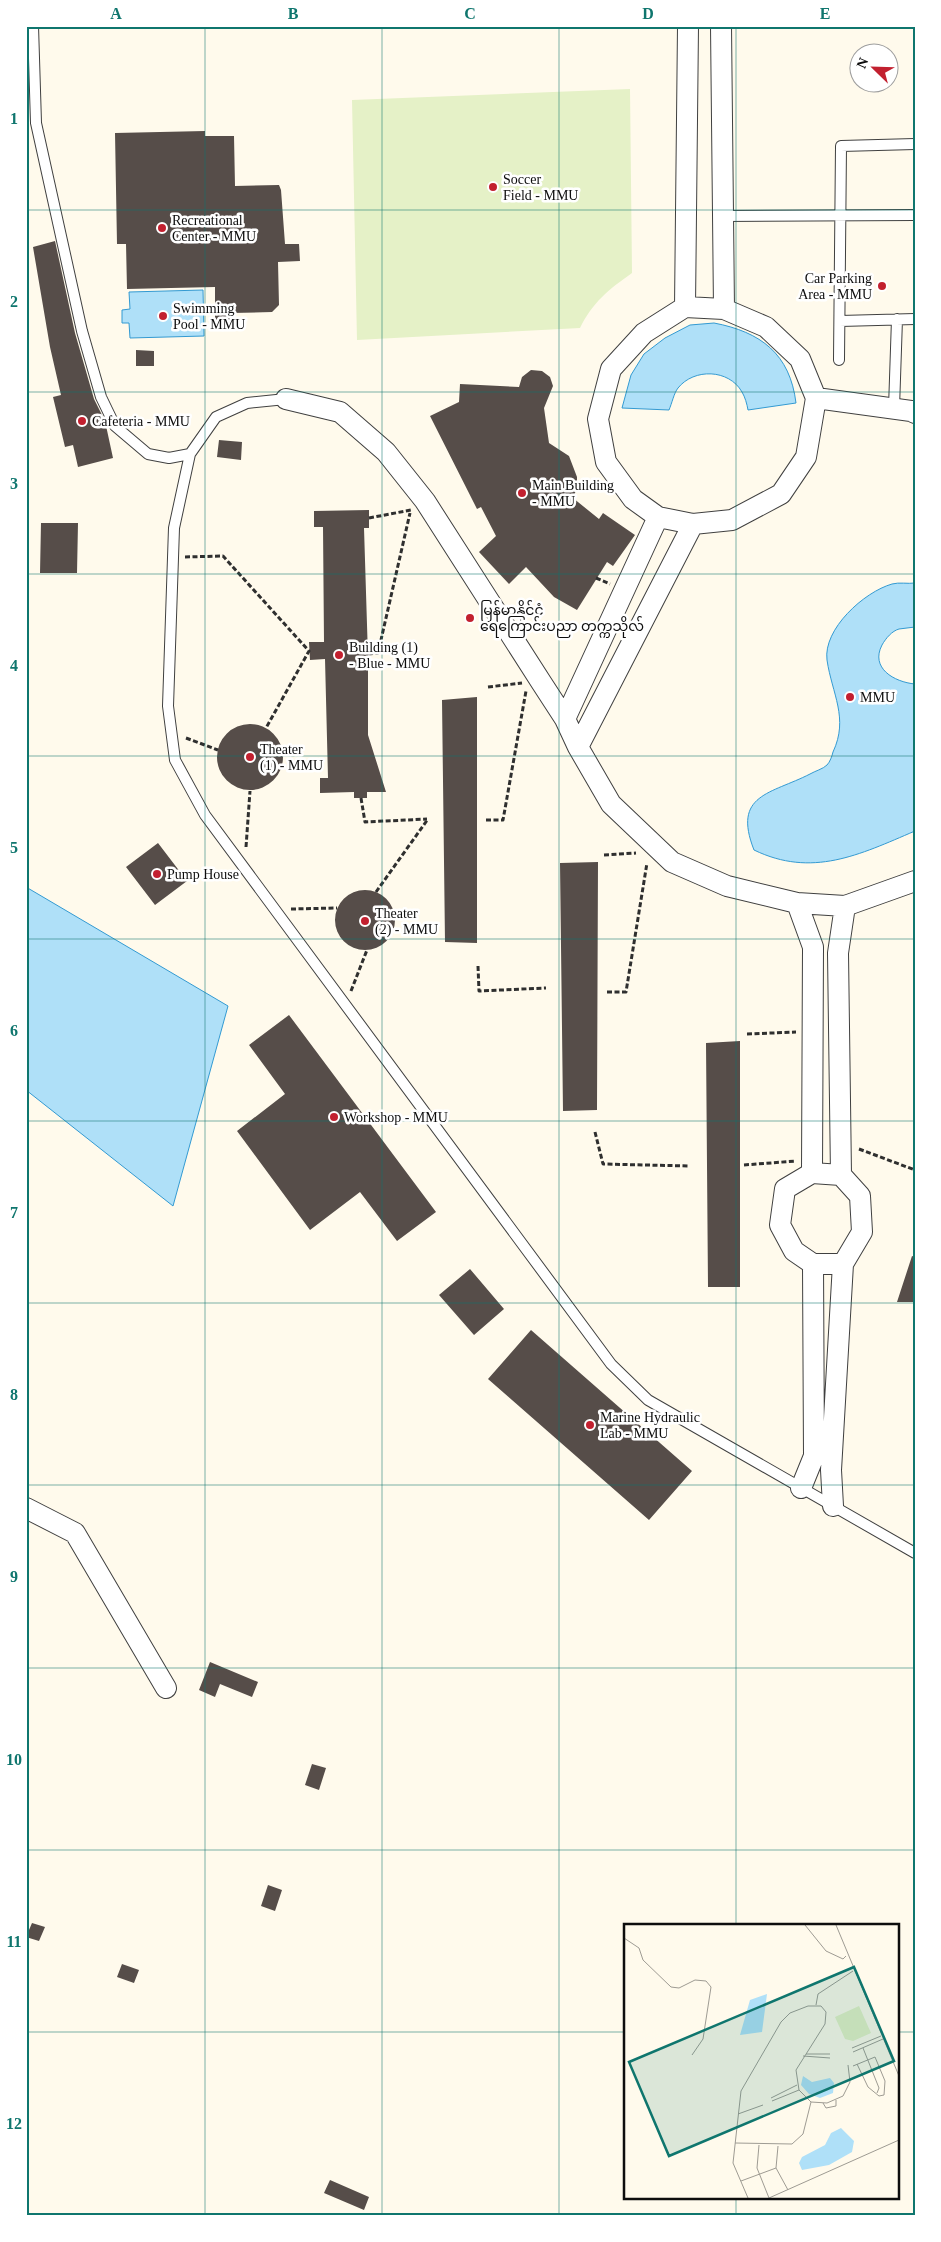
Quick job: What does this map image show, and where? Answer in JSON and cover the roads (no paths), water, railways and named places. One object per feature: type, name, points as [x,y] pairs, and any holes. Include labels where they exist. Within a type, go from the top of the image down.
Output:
[{"type":"street","points":[[685,307],[688,26]]},
{"type":"street","points":[[721,26],[724,309]]},
{"type":"street","points":[[685,307],[724,309],[766,327],[800,359],[816,398],[806,457],[781,494],[732,520],[693,524],[658,517],[633,499],[606,462],[598,418],[611,369],[644,332],[685,307]]},
{"type":"street","points":[[816,398],[894,408],[915,413]]},
{"type":"street","points":[[286,399],[340,412],[386,452],[420,508],[565,719],[578,747],[611,804],[655,852],[672,862],[727,886],[797,903],[846,906],[915,881]]},
{"type":"street","points":[[565,719],[658,517]]},
{"type":"street","points":[[578,747],[693,524]]},
{"type":"street","points":[[797,903],[813,947],[812,1166],[785,1189],[780,1225],[794,1251],[813,1264],[843,1264]]},
{"type":"street","points":[[841,1175],[838,953],[846,906]]},
{"type":"street","points":[[812,1166],[841,1175],[860,1196],[862,1232],[843,1264],[831,1470],[833,1506]]},
{"type":"street","points":[[800,1488],[814,1456],[813,1264]]},
{"type":"street","points":[[26,1508],[75,1533],[166,1688]]},
{"type":"lane","points":[[34,26],[36,124],[82,331],[101,397],[115,426],[148,454],[169,458],[190,454]]},
{"type":"lane","points":[[839,360],[841,146],[915,144]]},
{"type":"lane","points":[[722,216],[915,215]]},
{"type":"lane","points":[[894,408],[897,319]]},
{"type":"lane","points":[[840,321],[915,319]]},
{"type":"lane","points":[[286,399],[247,403],[216,417],[190,454],[174,528],[168,706],[175,760],[204,815],[611,1364],[648,1400],[915,1553]]},
{"type":"water","name":"Swimming Pool - MMU","points":[[203,290],[204,336],[130,338],[129,323],[122,323],[122,310],[130,309],[129,292]]},
{"type":"water","points":[[714,323],[746,332],[770,348],[780,359],[787,371],[793,386],[796,403],[748,410],[744,396],[736,384],[720,375],[702,374],[685,381],[678,388],[669,410],[622,408],[631,375],[644,354],[665,338],[690,325]]},
{"type":"water","points":[[895,583],[915,583],[915,627],[899,629],[889,635],[882,645],[879,661],[886,672],[892,677],[915,684],[915,831],[855,855],[816,863],[775,858],[754,850],[748,831],[748,817],[752,807],[769,792],[823,768],[828,764],[838,740],[840,728],[838,706],[829,672],[827,648],[838,624],[858,603],[881,588]]},
{"type":"water","points":[[26,887],[228,1006],[173,1206],[26,1090]]},
{"type":"place","name":"Soccer Field - MMU","points":[[493,187]]},
{"type":"place","name":"Recreational Center - MMU","points":[[162,228]]},
{"type":"place","name":"Car Parking Area - MMU","points":[[882,286]]},
{"type":"place","name":"Swimming Pool - MMU","points":[[163,316]]},
{"type":"place","name":"Cafeteria - MMU","points":[[82,421]]},
{"type":"place","name":"Main Building - MMU","points":[[522,493]]},
{"type":"place","name":"မြန်မာနိုင်ငံ ရေကြောင်းပညာ တက္ကသိုလ်","points":[[470,618]]},
{"type":"place","name":"Building (1) - Blue - MMU","points":[[339,655]]},
{"type":"place","name":"MMU","points":[[850,697]]},
{"type":"place","name":"Theater (1) - MMU","points":[[250,757]]},
{"type":"place","name":"Pump House","points":[[157,874]]},
{"type":"place","name":"Theater (2) - MMU","points":[[365,921]]},
{"type":"place","name":"Workshop - MMU","points":[[334,1117]]},
{"type":"place","name":"Marine Hydraulic Lab - MMU","points":[[590,1425]]}]
